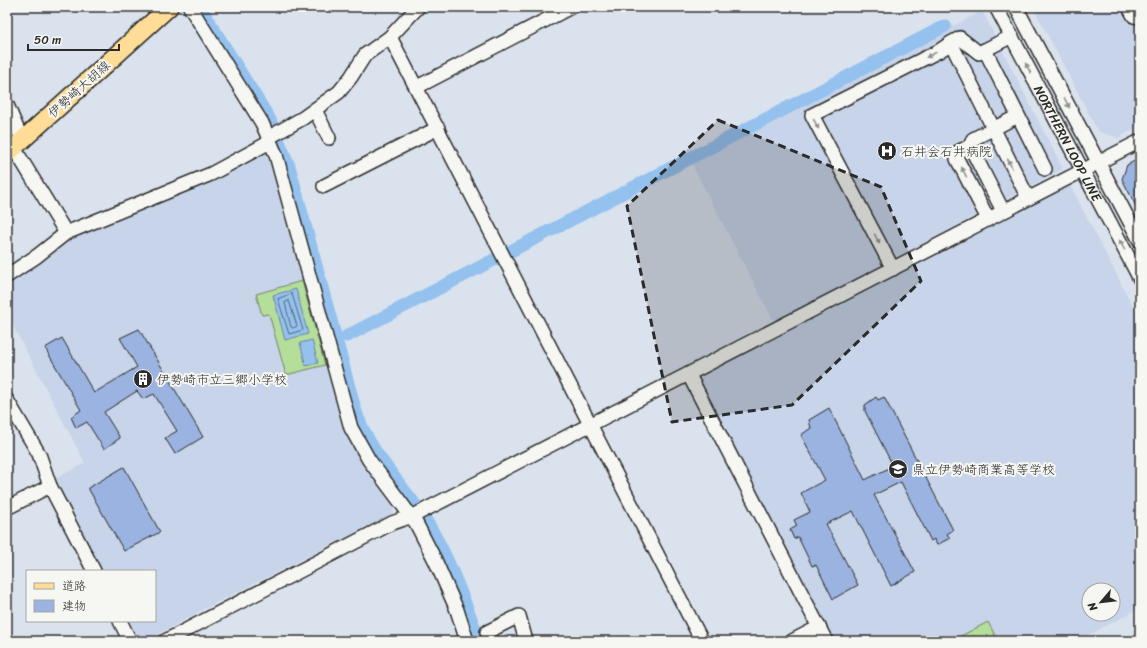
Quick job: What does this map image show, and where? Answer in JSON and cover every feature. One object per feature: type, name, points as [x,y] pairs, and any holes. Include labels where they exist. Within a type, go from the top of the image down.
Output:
[{"type":"main road","name":"伊勢崎大胡線","points":[[15,147],[169,7]]},
{"type":"street","points":[[190,7],[262,124],[276,135],[285,187],[347,416],[358,442],[369,460],[417,513],[447,586],[467,641]]},
{"type":"street","points":[[7,276],[37,256],[66,233],[211,174],[315,110],[343,88],[365,55],[390,37],[418,7]]},
{"type":"street","points":[[417,87],[571,7]]},
{"type":"street","name":"NORTHERN LOOP LINE","points":[[996,7],[1140,279]]},
{"type":"street","name":"NORTHERN LOOP LINE","points":[[1016,7],[1140,241]]},
{"type":"street","points":[[1129,7],[1134,16],[1140,17]]},
{"type":"street","points":[[892,269],[812,115],[939,51],[960,38],[979,53],[1012,36]]},
{"type":"street","points":[[390,37],[702,641]]},
{"type":"street","points":[[950,43],[992,124],[992,130],[1028,198]]},
{"type":"street","points":[[985,50],[1045,169]]},
{"type":"street","points":[[7,105],[19,133],[15,147],[66,233]]},
{"type":"street","points":[[315,110],[329,138]]},
{"type":"street","points":[[988,219],[957,159],[958,152],[970,146],[973,140],[1018,116]]},
{"type":"street","points":[[324,186],[438,128]]},
{"type":"street","points":[[165,641],[392,523],[417,513],[689,375],[1140,141]]},
{"type":"street","points":[[970,146],[1003,211]]},
{"type":"street","points":[[689,375],[826,641]]},
{"type":"street","points":[[7,400],[39,454],[50,486],[93,570]]},
{"type":"street","points":[[7,508],[50,486]]},
{"type":"street","points":[[487,632],[519,616],[526,641]]},
{"type":"street","points":[[120,622],[130,641]]},
{"type":"street","points":[[792,641],[819,627]]},
{"type":"highlighted area","points":[[718,120],[881,187],[921,281],[792,405],[672,422],[627,206]]},
{"type":"shaded area","points":[[1033,7],[1140,7],[1140,126],[1118,138],[1098,131]]},
{"type":"shaded area","points":[[982,11],[1063,169],[774,322],[691,163]]},
{"type":"shaded area","points":[[262,153],[268,156],[273,168],[302,281],[341,421],[360,460],[394,509],[392,514],[200,611],[146,641],[138,641],[128,622],[156,622],[156,570],[100,570],[53,480],[85,463],[7,314],[7,280],[75,235]]},
{"type":"shaded area","points":[[1070,185],[1140,320],[1140,608],[1121,618],[1121,582],[1081,582],[1081,622],[1113,622],[1077,641],[833,641],[697,378]]},
{"type":"green space","points":[[302,281],[325,365],[286,375],[269,314],[262,315],[256,294]]},
{"type":"green space","points":[[988,622],[998,641],[951,641]]},
{"type":"water","points":[[296,289],[308,334],[285,340],[273,295]]},
{"type":"water","points":[[312,340],[318,363],[306,366],[300,343]]},
{"type":"building","points":[[1140,158],[1140,214],[1122,179],[1127,165]]},
{"type":"building","name":"伊勢崎市立三郷小学校","points":[[139,329],[203,437],[175,454],[165,438],[177,431],[154,394],[143,399],[137,391],[104,412],[120,438],[104,449],[87,422],[76,428],[71,417],[81,410],[45,348],[62,338],[94,393],[137,367],[120,338]]},
{"type":"building","points":[[876,397],[878,400],[884,397],[953,530],[947,534],[950,538],[937,545],[934,539],[931,541],[901,482],[874,495],[915,572],[891,586],[853,511],[826,524],[858,585],[833,599],[816,565],[812,566],[798,537],[794,539],[790,530],[797,526],[794,520],[810,512],[801,493],[825,480],[801,435],[811,428],[809,420],[829,408],[865,480],[893,466],[865,411],[865,405]]},
{"type":"building","points":[[124,467],[160,532],[124,551],[88,488]]},
{"type":"waterway","points":[[200,7],[270,120],[289,166],[355,409],[361,425],[377,453],[416,505],[434,533],[455,578],[480,641]]},
{"type":"waterway","points":[[347,336],[945,26]]},
{"type":"place","name":"石井会石井病院","points":[[887,151]]},
{"type":"place","name":"伊勢崎市立三郷小学校","points":[[143,379]]},
{"type":"place","name":"県立伊勢崎商業高等学校","points":[[898,469]]}]
